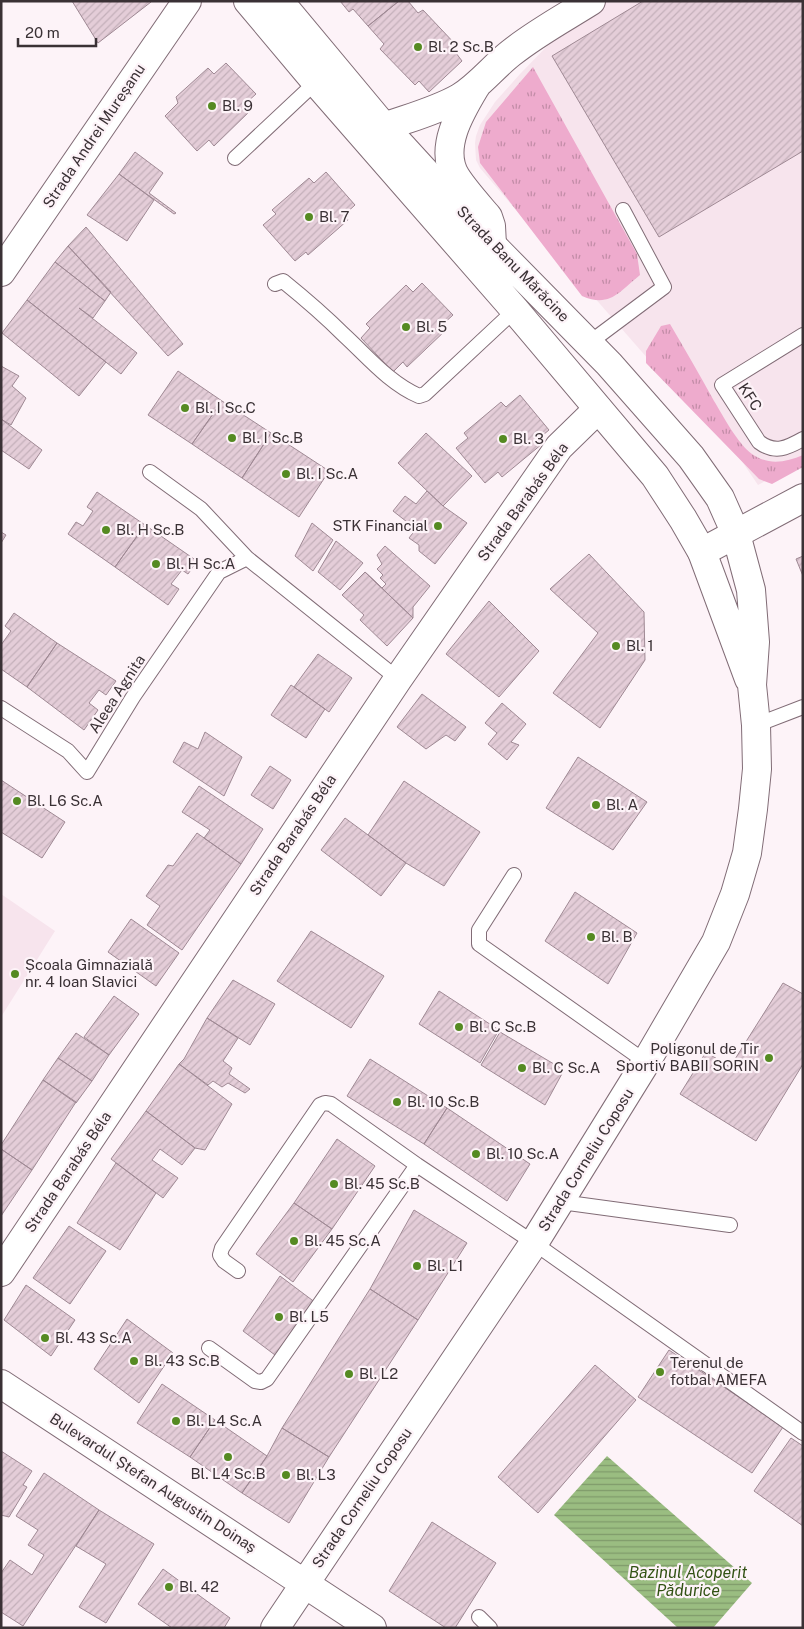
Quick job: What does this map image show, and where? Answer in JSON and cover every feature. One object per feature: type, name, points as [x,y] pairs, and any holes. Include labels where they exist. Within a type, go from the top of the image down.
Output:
[{"type":"main road","name":"Strada Andrei Mureșanu","points":[[1,272],[187,1]]},
{"type":"main road","name":"Strada Banu Mărăcine","points":[[248,1],[316,82],[516,310],[655,476],[702,552]]},
{"type":"main road","name":"Strada Banu Mărăcine","points":[[279,1],[384,126],[492,246],[589,342],[692,457],[720,498],[736,534]]},
{"type":"main road","points":[[384,126],[439,107],[458,98],[477,85],[509,54],[532,37],[558,10],[591,1]]},
{"type":"main road","points":[[477,85],[456,124],[451,143],[450,159],[456,176],[488,217],[491,226],[492,246]]},
{"type":"main road","name":"Strada Barabás Béla","points":[[1,1272],[398,679],[559,447],[598,409]]},
{"type":"main road","points":[[702,552],[803,498]]},
{"type":"main road","name":"Strada Corneliu Coposu","points":[[275,1628],[561,1202],[716,942],[735,894],[747,853],[757,769],[756,725],[752,684],[755,642],[752,598],[736,534]]},
{"type":"main road","name":"Strada Corneliu Coposu","points":[[702,552],[729,622],[739,654],[752,684]]},
{"type":"main road","name":"Bulevardul Ștefan Augustin Doinaș","points":[[1,1384],[372,1628]]},
{"type":"lane","points":[[235,158],[316,82]]},
{"type":"lane","points":[[589,342],[664,287],[623,210]]},
{"type":"lane","points":[[275,284],[283,281],[344,334],[383,372],[419,396],[425,394],[516,310]]},
{"type":"lane","name":"KFC","points":[[803,335],[722,385],[759,442],[766,447],[784,448],[803,439]]},
{"type":"lane","points":[[150,472],[201,509],[247,558],[398,679]]},
{"type":"lane","name":"Aleea Agnita","points":[[1,708],[68,751],[87,772],[143,682],[219,572],[247,558]]},
{"type":"lane","points":[[756,725],[803,707]]},
{"type":"lane","points":[[514,875],[479,930],[479,944],[646,1062]]},
{"type":"lane","name":"Strada Corneliu Coposu","points":[[238,1271],[224,1261],[220,1255],[222,1248],[320,1105],[325,1103],[331,1104],[534,1243]]},
{"type":"lane","points":[[209,1348],[255,1380],[261,1382],[267,1379],[417,1164]]},
{"type":"lane","points":[[561,1202],[730,1225]]},
{"type":"lane","points":[[534,1243],[803,1433]]},
{"type":"lane","points":[[479,1617],[490,1628]]},
{"type":"shaded area","points":[[605,1],[803,1],[803,461],[758,485],[737,454],[649,360],[593,296],[586,292],[480,168],[476,160],[476,136],[480,125],[495,102],[552,41]]},
{"type":"shaded area","name":"Școala Gimnazială nr. 4 Ioan Slavici","points":[[1,894],[55,931],[1,1017]]},
{"type":"green space","points":[[533,67],[637,254],[640,275],[620,292],[607,299],[600,300],[582,296],[480,163],[478,147],[486,122]]},
{"type":"green space","points":[[670,324],[726,422],[746,449],[758,458],[778,462],[803,455],[803,467],[772,484],[759,479],[646,363],[646,351],[661,326]]},
{"type":"water","name":"Bazinul Acoperit Pădurice","points":[[607,1456],[752,1583],[713,1628],[678,1628],[554,1515]]},
{"type":"building","points":[[72,1],[150,1],[151,2],[98,43]]},
{"type":"building","points":[[340,1],[399,1],[368,26],[353,9],[349,12]]},
{"type":"building","name":"Bl. 2 Sc.B","points":[[399,1],[408,1],[418,13],[423,10],[457,46],[453,49],[462,61],[429,92],[419,81],[415,85],[380,49],[384,44],[368,26]]},
{"type":"building","points":[[643,1],[803,1],[803,151],[659,237],[552,56]]},
{"type":"building","name":"Bl. 9","points":[[226,63],[256,94],[246,103],[252,109],[214,146],[209,140],[197,151],[165,116],[178,103],[176,97],[208,68],[214,74]]},
{"type":"building","points":[[135,152],[163,173],[149,193],[176,213],[174,214],[119,174]]},
{"type":"building","name":"Bl. 7","points":[[326,172],[355,205],[344,215],[348,220],[308,255],[306,252],[295,261],[263,225],[276,214],[272,210],[309,178],[314,183]]},
{"type":"building","points":[[119,174],[154,200],[127,241],[87,215]]},
{"type":"building","points":[[86,227],[183,344],[168,356],[68,246]]},
{"type":"building","points":[[68,246],[111,292],[105,301],[55,262]]},
{"type":"building","points":[[55,262],[105,301],[93,318],[79,308],[137,353],[121,374],[27,300]]},
{"type":"building","name":"Bl. 5","points":[[422,283],[453,315],[442,325],[447,329],[407,367],[403,362],[393,372],[361,338],[370,328],[366,324],[406,285],[413,292]]},
{"type":"building","points":[[27,300],[106,362],[79,396],[2,333]]},
{"type":"building","points":[[1,366],[19,376],[12,386],[26,398],[11,425],[1,419]]},
{"type":"building","name":"Bl. I Sc.C","points":[[178,371],[222,401],[192,444],[148,415]]},
{"type":"building","name":"Bl. 3","points":[[520,395],[549,430],[538,439],[542,444],[502,477],[498,472],[485,483],[456,448],[468,438],[464,433],[501,402],[506,407]]},
{"type":"building","name":"Bl. I Sc.B","points":[[222,401],[271,433],[242,478],[192,444]]},
{"type":"building","points":[[1,419],[42,450],[29,469],[1,450]]},
{"type":"building","name":"Bl. I Sc.A","points":[[271,433],[329,471],[299,517],[242,478]]},
{"type":"building","points":[[426,433],[472,476],[443,506],[398,463]]},
{"type":"building","name":"STK Financial","points":[[427,491],[443,506],[467,523],[435,564],[419,551],[419,545],[409,538],[416,529],[393,511],[405,496],[416,504]]},
{"type":"building","name":"Bl. H Sc.B","points":[[97,492],[145,525],[115,567],[68,534],[76,522],[83,526],[93,511],[87,507]]},
{"type":"building","points":[[312,523],[333,540],[313,571],[295,556]]},
{"type":"building","name":"Bl. H Sc.A","points":[[145,525],[197,561],[188,574],[182,570],[171,584],[179,589],[168,605],[115,567]]},
{"type":"building","points":[[1,532],[6,535],[1,543]]},
{"type":"building","points":[[336,541],[363,563],[340,590],[318,572]]},
{"type":"building","points":[[385,546],[430,586],[413,607],[413,618],[365,572],[382,588],[386,584],[380,578],[383,575],[377,569],[382,564],[377,555]]},
{"type":"building","name":"Bl. 1","points":[[589,554],[644,612],[645,660],[600,728],[553,693],[598,633],[550,589]]},
{"type":"building","points":[[803,556],[803,576],[796,559]]},
{"type":"building","points":[[365,572],[413,618],[387,646],[360,620],[364,615],[342,595]]},
{"type":"building","points":[[489,601],[539,651],[499,697],[446,654]]},
{"type":"building","points":[[14,613],[57,643],[27,687],[1,669],[1,645],[11,631],[5,626]]},
{"type":"building","points":[[57,643],[116,681],[106,695],[99,690],[89,703],[98,710],[84,730],[27,687]]},
{"type":"building","points":[[318,654],[352,678],[329,712],[294,687]]},
{"type":"building","points":[[291,685],[325,709],[306,738],[271,715]]},
{"type":"building","points":[[422,694],[466,727],[455,741],[446,735],[426,749],[397,727]]},
{"type":"building","points":[[502,703],[526,724],[511,742],[519,745],[507,760],[488,744],[497,733],[485,723]]},
{"type":"building","points":[[205,732],[242,757],[224,796],[173,762],[184,742],[198,749]]},
{"type":"building","name":"Bl. A","points":[[578,757],[647,802],[613,850],[546,808]]},
{"type":"building","points":[[270,766],[291,780],[273,809],[251,795]]},
{"type":"building","name":"Bl. L6 Sc.A","points":[[1,780],[65,822],[42,858],[1,832]]},
{"type":"building","points":[[404,781],[480,832],[444,886],[406,863],[368,835]]},
{"type":"building","points":[[199,786],[263,829],[241,864],[204,838],[210,830],[182,812]]},
{"type":"building","points":[[345,818],[406,863],[381,896],[321,850]]},
{"type":"building","points":[[197,833],[241,864],[182,950],[147,925],[160,906],[146,896],[168,865],[173,866]]},
{"type":"building","name":"Bl. B","points":[[575,892],[637,933],[608,984],[545,941]]},
{"type":"building","points":[[131,919],[179,953],[156,986],[108,952]]},
{"type":"building","points":[[311,931],[384,976],[351,1028],[277,981]]},
{"type":"building","points":[[233,980],[275,1004],[250,1045],[207,1018]]},
{"type":"building","name":"Poligonul de Tir Sportiv BABII SORIN","points":[[783,983],[803,994],[803,1064],[756,1141],[680,1094],[706,1052],[730,1067]]},
{"type":"building","name":"Bl. C Sc.B","points":[[439,991],[499,1030],[480,1063],[419,1024]]},
{"type":"building","points":[[114,996],[139,1014],[109,1055],[84,1037]]},
{"type":"building","points":[[207,1018],[238,1038],[223,1061],[232,1068],[229,1074],[250,1089],[245,1093],[228,1083],[222,1087],[213,1081],[208,1085],[179,1064],[184,1059]]},
{"type":"building","name":"Bl. C Sc.A","points":[[500,1032],[564,1070],[545,1105],[481,1065]]},
{"type":"building","points":[[76,1033],[109,1055],[92,1081],[58,1058]]},
{"type":"building","points":[[58,1058],[92,1081],[76,1103],[43,1080]]},
{"type":"building","name":"Bl. 10 Sc.B","points":[[370,1059],[447,1108],[424,1144],[347,1096]]},
{"type":"building","points":[[179,1064],[232,1104],[205,1150],[195,1148],[146,1111]]},
{"type":"building","points":[[43,1080],[76,1102],[32,1170],[1,1149],[1,1145]]},
{"type":"building","name":"Bl. 10 Sc.A","points":[[447,1108],[530,1164],[507,1201],[424,1144]]},
{"type":"building","points":[[146,1111],[195,1148],[182,1165],[160,1149],[152,1160],[178,1178],[163,1198],[111,1159]]},
{"type":"building","name":"Bl. 45 Sc.B","points":[[337,1139],[375,1166],[332,1229],[294,1203]]},
{"type":"building","points":[[1,1149],[32,1170],[1,1216]]},
{"type":"building","points":[[116,1163],[156,1193],[120,1250],[77,1223]]},
{"type":"building","name":"Bl. 45 Sc.A","points":[[294,1203],[332,1229],[293,1282],[256,1254]]},
{"type":"building","name":"Bl. L1","points":[[414,1210],[467,1243],[418,1320],[370,1289]]},
{"type":"building","points":[[69,1226],[106,1251],[70,1304],[33,1278]]},
{"type":"building","name":"Bl. L5","points":[[280,1276],[316,1303],[279,1358],[243,1331]]},
{"type":"building","name":"Bl. 43 Sc.A","points":[[26,1285],[75,1320],[51,1356],[4,1320]]},
{"type":"building","name":"Bl. L2","points":[[370,1289],[418,1320],[329,1457],[282,1428]]},
{"type":"building","name":"Bl. 43 Sc.B","points":[[127,1319],[173,1353],[139,1403],[94,1369]]},
{"type":"building","points":[[669,1350],[783,1427],[752,1473],[638,1397]]},
{"type":"building","points":[[595,1365],[636,1400],[538,1513],[498,1477]]},
{"type":"building","name":"Bl. L4 Sc.A","points":[[162,1384],[215,1420],[190,1457],[137,1423]]},
{"type":"building","name":"Bl. L4 Sc.B","points":[[215,1420],[267,1456],[242,1493],[190,1457]]},
{"type":"building","name":"Bl. L3","points":[[282,1428],[329,1457],[289,1523],[242,1493],[267,1456]]},
{"type":"building","points":[[791,1438],[803,1446],[803,1526],[754,1491]]},
{"type":"building","points":[[1,1451],[32,1471],[23,1485],[27,1487],[9,1517],[1,1515]]},
{"type":"building","points":[[44,1473],[99,1510],[23,1626],[1,1612],[1,1573],[10,1560],[32,1575],[44,1555],[28,1545],[38,1530],[16,1516]]},
{"type":"building","points":[[99,1510],[154,1544],[106,1623],[79,1607],[106,1564],[76,1546]]},
{"type":"building","points":[[432,1522],[496,1563],[455,1628],[446,1628],[389,1591]]},
{"type":"building","name":"Bl. 42","points":[[163,1569],[230,1618],[224,1628],[172,1628],[138,1604]]},
{"type":"place","name":"Bl. 2 Sc.B","points":[[418,47]]},
{"type":"place","name":"Bl. 9","points":[[212,106]]},
{"type":"place","name":"Bl. 7","points":[[309,217]]},
{"type":"place","name":"Bl. 5","points":[[406,327]]},
{"type":"place","name":"Bl. I Sc.C","points":[[185,408]]},
{"type":"place","name":"Bl. I Sc.B","points":[[232,438]]},
{"type":"place","name":"Bl. 3","points":[[503,439]]},
{"type":"place","name":"Bl. I Sc.A","points":[[286,474]]},
{"type":"place","name":"STK Financial","points":[[438,526]]},
{"type":"place","name":"Bl. H Sc.B","points":[[106,530]]},
{"type":"place","name":"Bl. H Sc.A","points":[[156,564]]},
{"type":"place","name":"Bl. 1","points":[[616,646]]},
{"type":"place","name":"Bl. L6 Sc.A","points":[[17,801]]},
{"type":"place","name":"Bl. A","points":[[596,805]]},
{"type":"place","name":"Bl. B","points":[[591,937]]},
{"type":"place","name":"Școala Gimnazială nr. 4 Ioan Slavici","points":[[15,974]]},
{"type":"place","name":"Bl. C Sc.B","points":[[459,1027]]},
{"type":"place","name":"Poligonul de Tir Sportiv BABII SORIN","points":[[769,1058]]},
{"type":"place","name":"Bl. C Sc.A","points":[[522,1068]]},
{"type":"place","name":"Bl. 10 Sc.B","points":[[397,1102]]},
{"type":"place","name":"Bl. 10 Sc.A","points":[[476,1154]]},
{"type":"place","name":"Bl. 45 Sc.B","points":[[334,1184]]},
{"type":"place","name":"Bl. 45 Sc.A","points":[[294,1241]]},
{"type":"place","name":"Bl. L1","points":[[417,1266]]},
{"type":"place","name":"Bl. L5","points":[[279,1317]]},
{"type":"place","name":"Bl. 43 Sc.A","points":[[45,1338]]},
{"type":"place","name":"Bl. 43 Sc.B","points":[[134,1361]]},
{"type":"place","name":"Terenul de fotbal AMEFA","points":[[660,1372]]},
{"type":"place","name":"Bl. L2","points":[[349,1374]]},
{"type":"place","name":"Bl. L4 Sc.A","points":[[176,1421]]},
{"type":"place","name":"Bl. L4 Sc.B","points":[[228,1457]]},
{"type":"place","name":"Bl. L3","points":[[286,1475]]},
{"type":"place","name":"Bl. 42","points":[[169,1587]]}]
